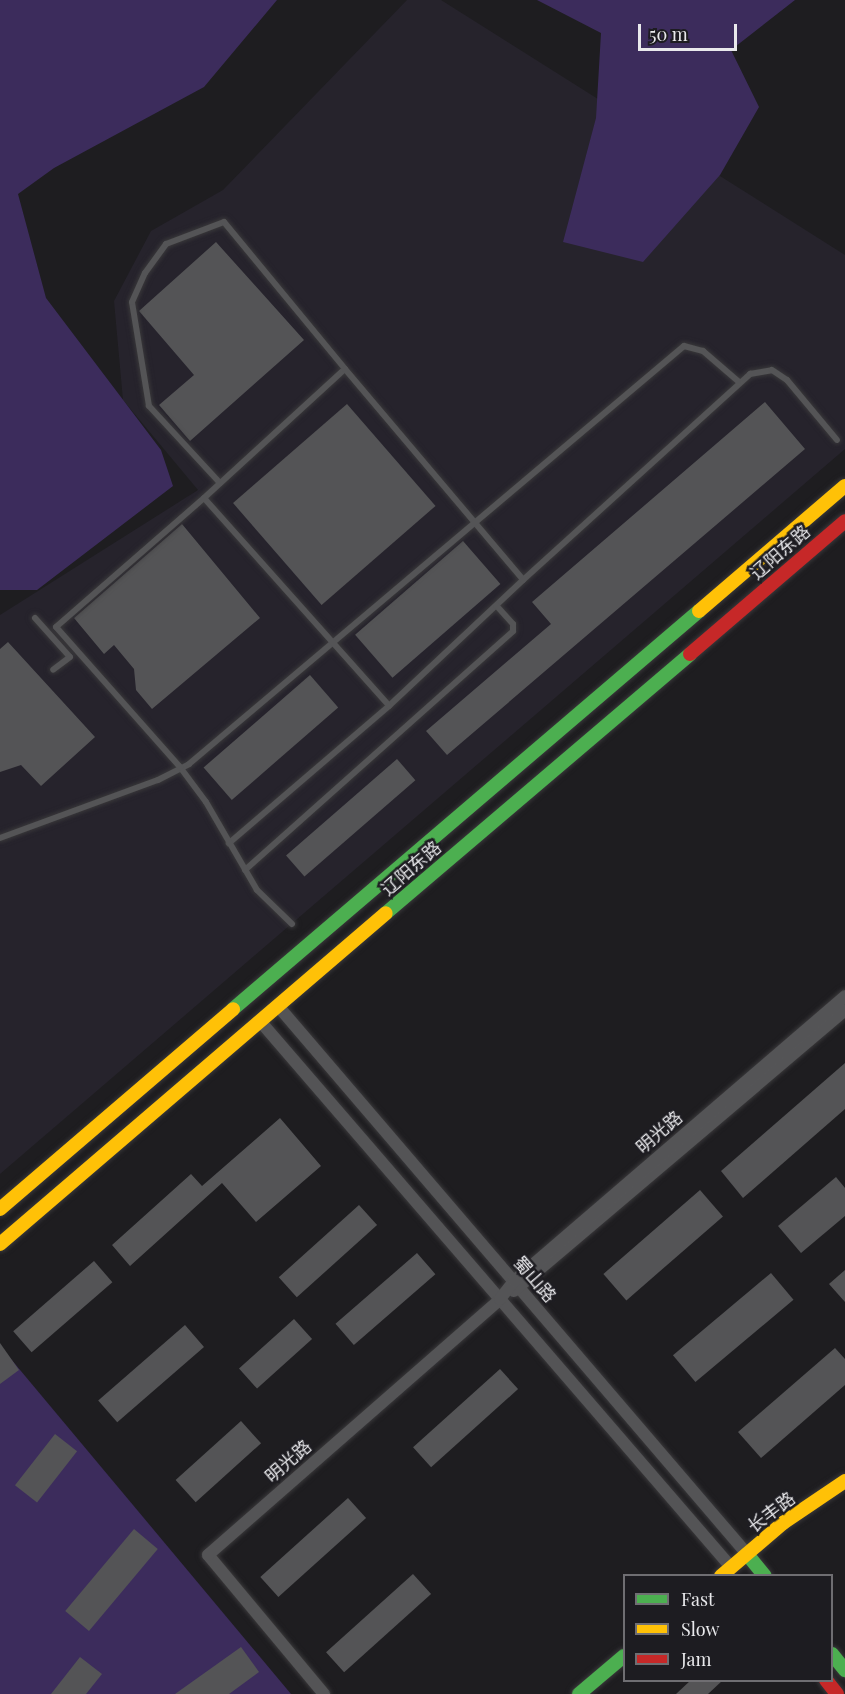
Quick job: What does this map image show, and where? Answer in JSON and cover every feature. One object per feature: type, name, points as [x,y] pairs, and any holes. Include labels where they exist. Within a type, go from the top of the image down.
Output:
[{"type":"main road","name":"辽阳东路","points":[[0,1209],[845,486]]},
{"type":"main road","name":"辽阳东路","points":[[0,1244],[845,520]]},
{"type":"main road","name":"长丰路","points":[[730,1573],[747,1554],[845,1481]]},
{"type":"main road","name":"蜀山路","points":[[747,1554],[764,1574]]},
{"type":"main road","points":[[833,1656],[845,1670]]},
{"type":"main road","points":[[579,1694],[623,1657]]},
{"type":"main road","points":[[828,1682],[837,1694]]},
{"type":"street","name":"明光路","points":[[517,1285],[845,996]]},
{"type":"street","name":"蜀山路","points":[[278,1006],[747,1554]]},
{"type":"street","name":"明光路","points":[[324,1694],[208,1555],[500,1299],[845,1010]]},
{"type":"street","points":[[260,1021],[500,1299],[730,1573]]},
{"type":"lane","points":[[220,483],[149,406],[132,302],[145,273],[166,244],[224,222],[523,580]]},
{"type":"lane","points":[[0,838],[158,780],[180,766],[189,764],[684,346],[703,351],[739,382]]},
{"type":"lane","points":[[292,924],[256,890],[180,766],[56,627],[204,498],[345,369]]},
{"type":"lane","points":[[229,843],[389,706],[523,580],[750,374],[772,370],[787,380],[837,440]]},
{"type":"lane","points":[[204,498],[389,706]]},
{"type":"lane","points":[[245,870],[513,631],[513,624],[496,605]]},
{"type":"lane","points":[[35,618],[70,657],[54,670]]},
{"type":"shaded area","points":[[0,0],[277,0],[204,87],[54,168],[18,194],[46,298],[161,450],[173,486],[37,590],[0,590]]},
{"type":"shaded area","points":[[407,0],[441,0],[845,255],[845,449],[0,1174],[0,615],[198,490],[123,400],[114,301],[151,231],[223,190]]},
{"type":"shaded area","points":[[537,0],[795,0],[731,50],[759,107],[720,175],[643,262],[563,242],[596,118],[601,33]]},
{"type":"shaded area","points":[[0,1346],[291,1694],[0,1694]]},
{"type":"building","points":[[216,242],[304,340],[190,441],[159,405],[194,375],[139,311]]},
{"type":"building","points":[[765,402],[805,449],[447,755],[426,731],[551,624],[532,602]]},
{"type":"building","points":[[347,404],[436,506],[322,605],[233,503]]},
{"type":"building","points":[[182,524],[260,618],[152,709],[136,690],[134,669],[114,645],[104,654],[74,618]]},
{"type":"building","points":[[463,541],[500,584],[392,678],[355,635]]},
{"type":"building","points":[[8,642],[95,737],[41,786],[21,765],[0,772],[0,649]]},
{"type":"building","points":[[310,675],[338,707],[232,800],[204,768]]},
{"type":"building","points":[[397,759],[415,780],[304,877],[286,855]]},
{"type":"building","points":[[845,1063],[845,1109],[743,1198],[721,1171]]},
{"type":"building","points":[[280,1118],[321,1166],[256,1222],[222,1183],[130,1266],[112,1245],[191,1174],[202,1186]]},
{"type":"building","points":[[836,1177],[845,1188],[845,1216],[801,1253],[778,1226]]},
{"type":"building","points":[[700,1190],[723,1216],[626,1300],[603,1274]]},
{"type":"building","points":[[359,1205],[377,1225],[297,1297],[279,1277]]},
{"type":"building","points":[[417,1253],[435,1274],[354,1345],[335,1324]]},
{"type":"building","points":[[94,1261],[112,1282],[32,1352],[13,1331]]},
{"type":"building","points":[[845,1270],[845,1302],[829,1284]]},
{"type":"building","points":[[771,1273],[793,1300],[695,1382],[673,1355]]},
{"type":"building","points":[[294,1319],[312,1339],[257,1389],[239,1369]]},
{"type":"building","points":[[185,1325],[204,1347],[117,1422],[98,1400]]},
{"type":"building","points":[[0,1343],[19,1370],[0,1384]]},
{"type":"building","points":[[835,1348],[845,1359],[845,1385],[761,1458],[738,1432]]},
{"type":"building","points":[[500,1369],[518,1389],[431,1467],[413,1447]]},
{"type":"building","points":[[241,1421],[261,1443],[196,1502],[176,1480]]},
{"type":"building","points":[[55,1434],[77,1451],[37,1502],[15,1485]]},
{"type":"building","points":[[348,1498],[366,1518],[278,1597],[260,1577]]},
{"type":"building","points":[[134,1529],[158,1549],[89,1631],[65,1611]]},
{"type":"building","points":[[413,1574],[431,1594],[344,1672],[326,1652]]},
{"type":"building","points":[[241,1647],[259,1672],[229,1694],[175,1694]]},
{"type":"building","points":[[80,1657],[102,1674],[86,1694],[51,1694]]},
{"type":"building","points":[[689,1682],[721,1682],[708,1694],[676,1694]]},
{"type":"traffic: fast","points":[[233,1009],[699,611]]},
{"type":"traffic: fast","points":[[386,913],[690,654]]},
{"type":"traffic: fast","points":[[747,1554],[763,1574]]},
{"type":"traffic: fast","points":[[833,1655],[845,1670]]},
{"type":"traffic: fast","points":[[579,1694],[623,1657]]},
{"type":"traffic: slow","points":[[699,611],[845,486]]},
{"type":"traffic: slow","points":[[0,1244],[386,913]]},
{"type":"traffic: slow","points":[[0,1209],[233,1009]]},
{"type":"traffic: slow","points":[[723,1574],[783,1523],[845,1481]]},
{"type":"traffic: jam","points":[[690,654],[845,521]]},
{"type":"traffic: jam","points":[[828,1682],[837,1694]]}]
